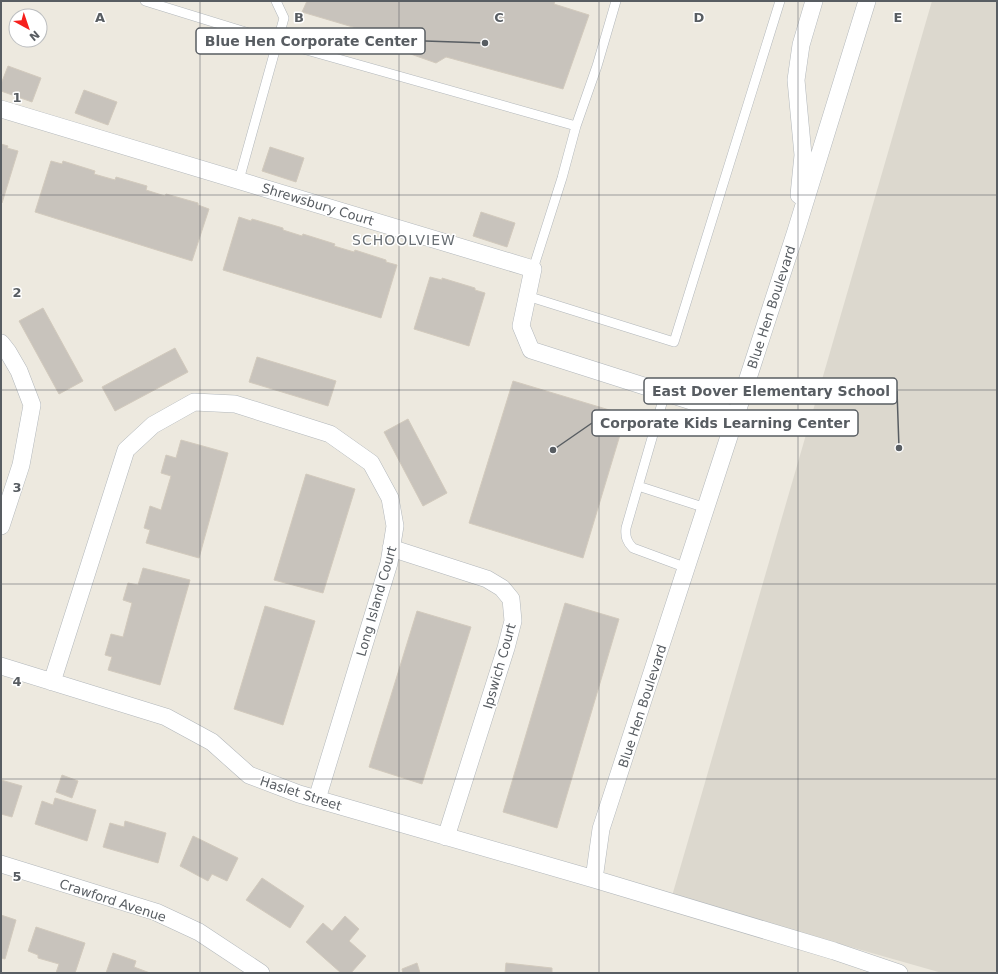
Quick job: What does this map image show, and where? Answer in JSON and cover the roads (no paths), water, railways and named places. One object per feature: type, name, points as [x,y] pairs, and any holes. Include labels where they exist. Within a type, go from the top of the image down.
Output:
[{"type":"street","name":"Blue Hen Boulevard","points":[[796,231],[803,156],[796,80],[801,45],[814,1]]},
{"type":"street","name":"Blue Hen Boulevard","points":[[594,879],[602,829],[735,415],[796,231],[867,1]]},
{"type":"street","name":"Shrewsbury Court","points":[[1,109],[533,269]]},
{"type":"street","points":[[533,269],[521,326],[530,350],[735,415]]},
{"type":"street","points":[[1,344],[8,352],[19,371],[32,405],[21,465],[1,526]]},
{"type":"street","name":"Long Island Court","points":[[52,682],[126,450],[152,425],[194,402],[235,404],[330,434],[371,463],[390,498],[395,526],[389,563],[317,799]]},
{"type":"street","name":"Ipswich Court","points":[[391,548],[487,579],[502,588],[512,599],[513,621],[506,648],[446,837]]},
{"type":"street","name":"Haslet Street","points":[[1,666],[166,717],[212,742],[249,775],[299,794],[594,879]]},
{"type":"street","name":"Crawford Avenue","points":[[1,864],[156,912],[199,932],[261,973]]},
{"type":"street","points":[[594,879],[834,951],[899,973]]},
{"type":"lane","points":[[145,1],[278,42],[576,126]]},
{"type":"lane","points":[[238,180],[284,18],[276,1]]},
{"type":"lane","points":[[533,269],[562,178],[576,126],[597,66],[616,1]]},
{"type":"lane","points":[[527,296],[674,342],[780,1]]},
{"type":"lane","points":[[665,393],[625,535],[628,543],[633,548],[687,568]]},
{"type":"lane","points":[[638,486],[706,508]]},
{"type":"place","name":"Blue Hen Corporate Center","points":[[485,43]]},
{"type":"place","name":"East Dover Elementary School","points":[[899,448]]},
{"type":"place","name":"Corporate Kids Learning Center","points":[[553,450]]},
{"type":"district","name":"SCHOOLVIEW","points":[[404,240]]}]
